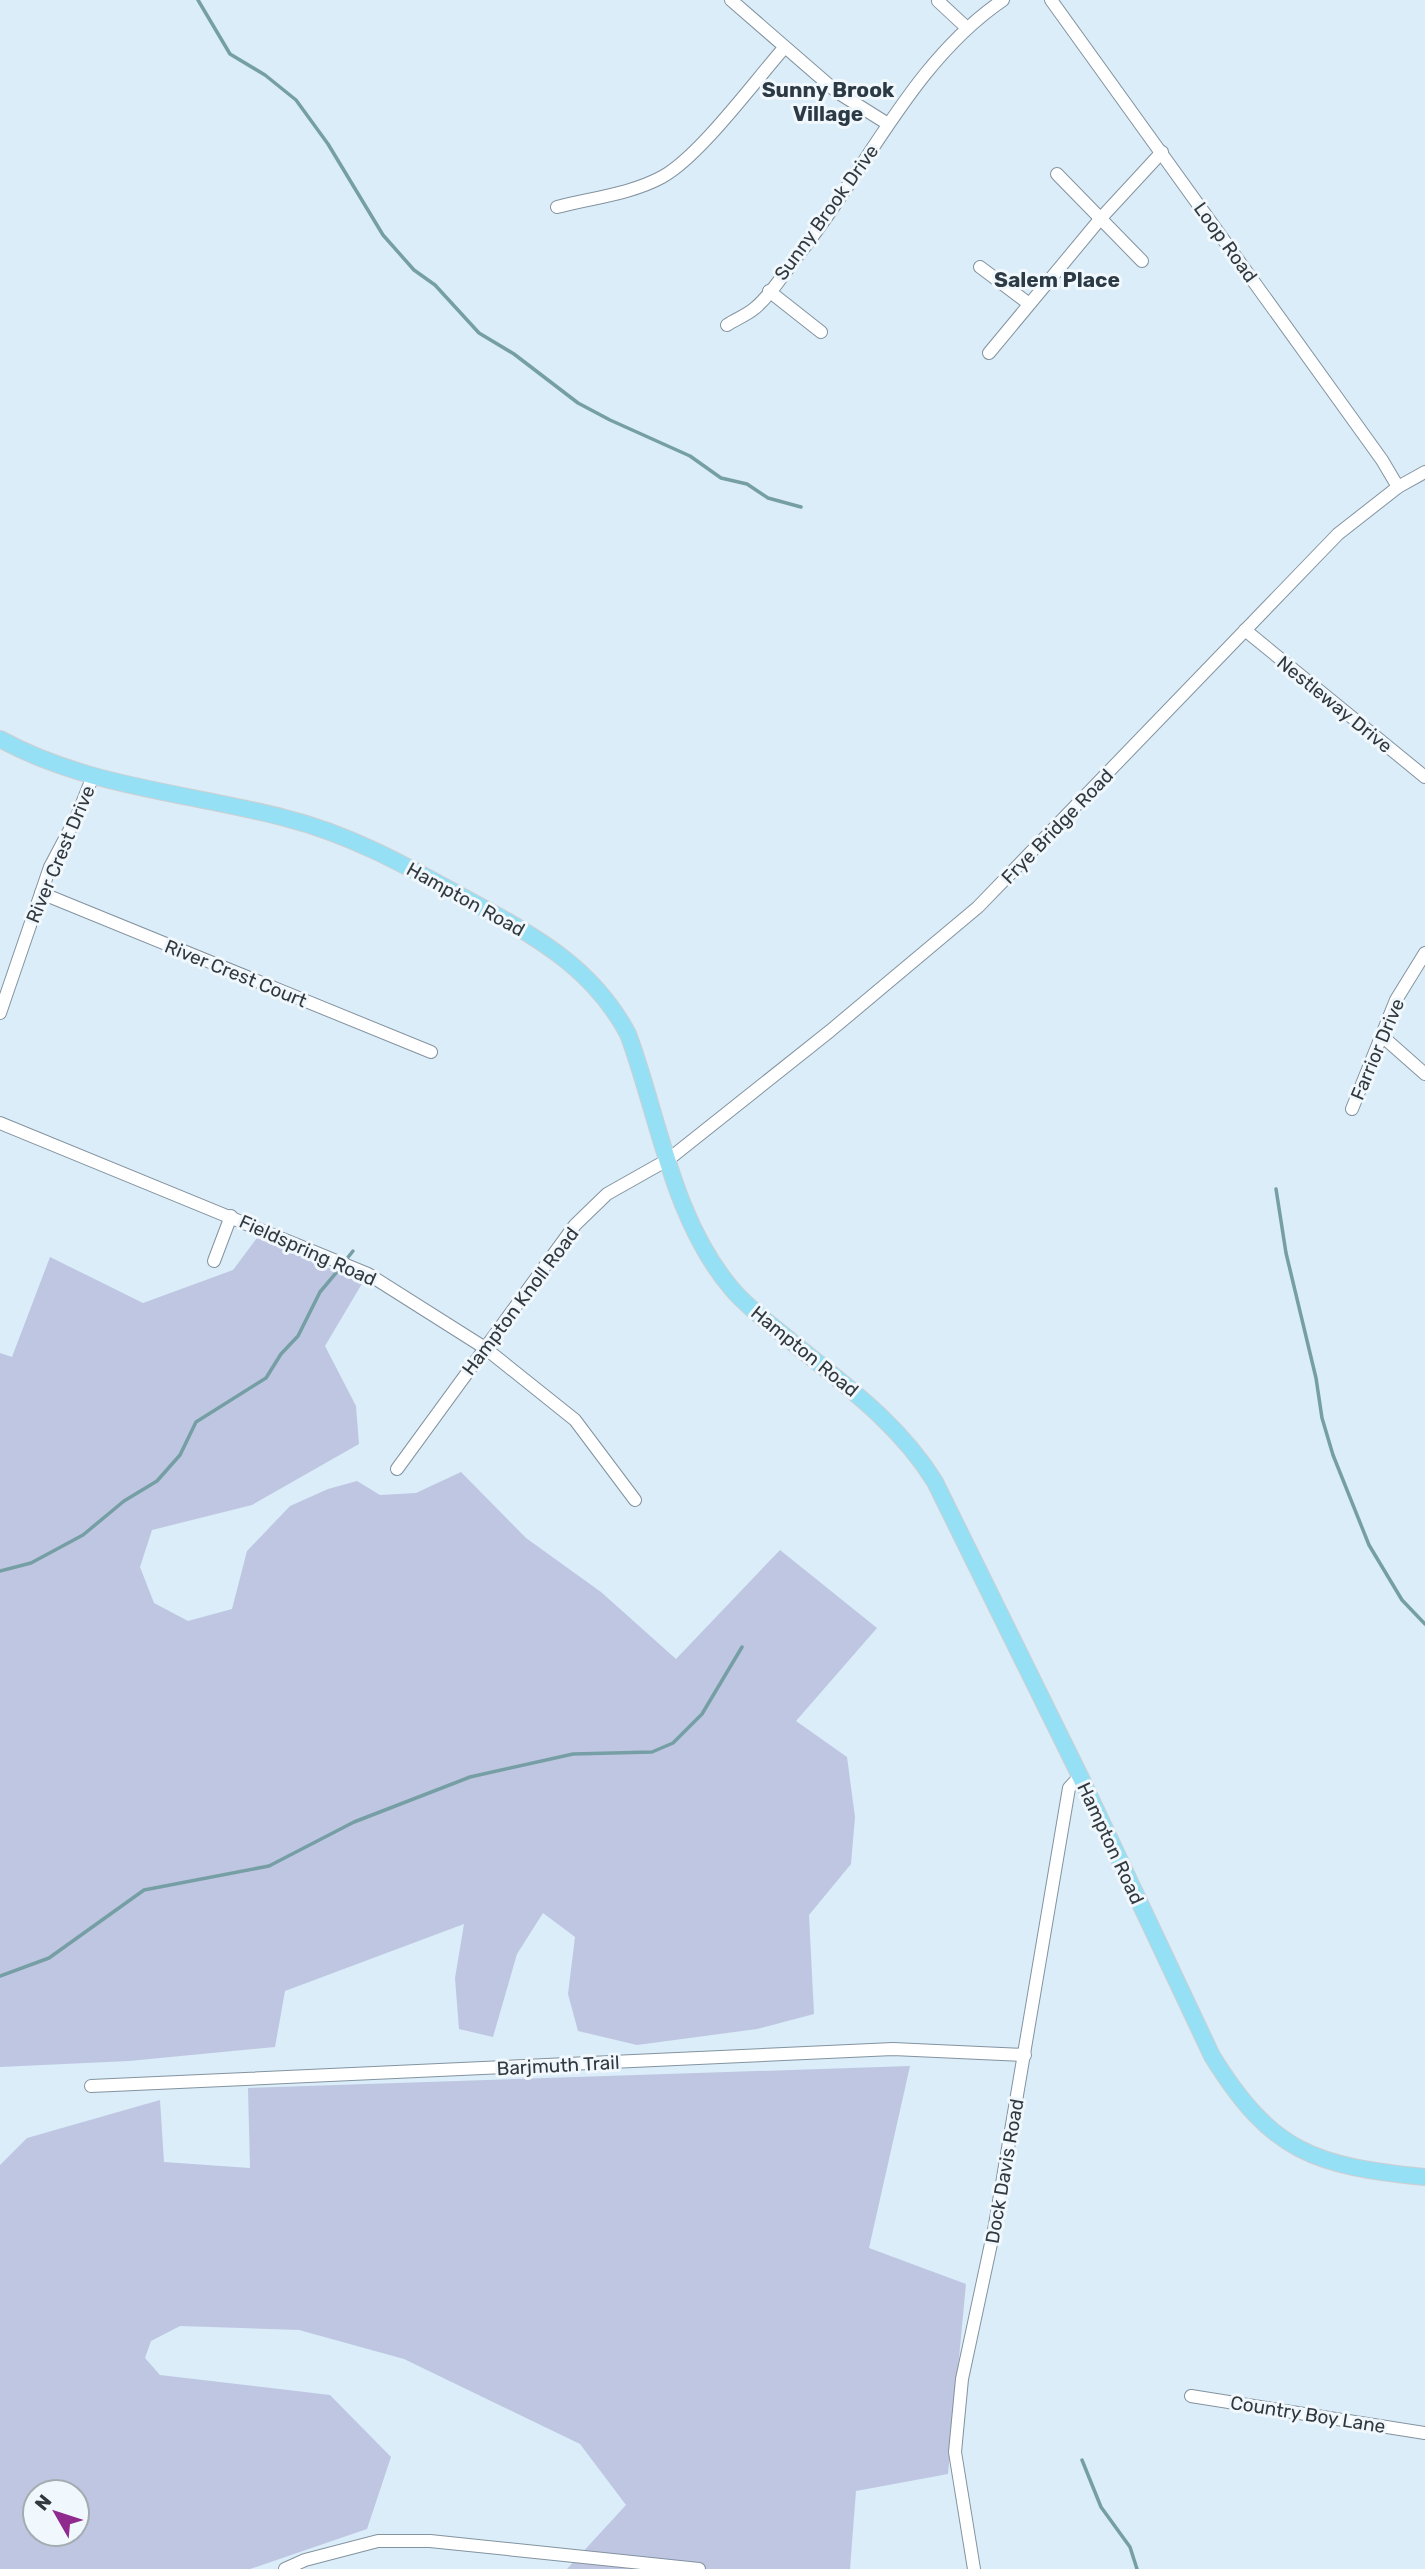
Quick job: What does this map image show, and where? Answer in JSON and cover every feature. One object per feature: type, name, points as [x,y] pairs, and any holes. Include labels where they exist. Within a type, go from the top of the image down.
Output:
[{"type":"main road","name":"Hampton Road","points":[[0,739],[41,759],[93,776],[248,809],[326,830],[404,865],[541,941],[590,979],[617,1013],[639,1063],[668,1160],[711,1260],[731,1288],[752,1310],[876,1410],[922,1461],[960,1528],[1212,2056],[1250,2112],[1298,2150],[1331,2163],[1425,2178]]},
{"type":"street","points":[[731,0],[837,92],[888,124]]},
{"type":"street","name":"Sunny Brook Drive","points":[[727,325],[756,308],[817,231],[888,124],[967,28],[1003,0]]},
{"type":"street","name":"Loop Road","points":[[1051,0],[1382,460],[1398,487]]},
{"type":"street","points":[[938,1],[967,28]]},
{"type":"street","points":[[557,207],[646,184],[673,170],[698,147],[784,48]]},
{"type":"street","points":[[989,353],[1028,303],[1161,152]]},
{"type":"street","points":[[1057,174],[1142,261]]},
{"type":"street","points":[[980,267],[1028,303]]},
{"type":"street","points":[[769,291],[821,332]]},
{"type":"street","name":"Frye Bridge Road","points":[[668,1160],[830,1031],[978,907],[1338,534],[1398,487],[1425,471]]},
{"type":"street","name":"Nestleway Drive","points":[[1245,630],[1425,777]]},
{"type":"street","name":"River Crest Drive","points":[[0,1013],[41,893],[93,776]]},
{"type":"street","name":"River Crest Court","points":[[41,893],[431,1052]]},
{"type":"street","name":"Farrior Drive","points":[[1352,1110],[1396,1000],[1425,953]]},
{"type":"street","points":[[1382,1036],[1425,1074]]},
{"type":"street","name":"Fieldspring Road","points":[[0,1123],[368,1274],[485,1348],[575,1420],[635,1500]]},
{"type":"street","name":"Hampton Knoll Road","points":[[397,1469],[575,1225],[607,1194],[668,1160]]},
{"type":"street","points":[[214,1261],[231,1216]]},
{"type":"street","name":"Dock Davis Road","points":[[974,2569],[955,2452],[961,2391],[995,2225],[1069,1788],[1080,1776]]},
{"type":"street","name":"Barjmuth Trail","points":[[91,2086],[893,2049],[1025,2055]]},
{"type":"street","name":"Country Boy Lane","points":[[1191,2396],[1425,2433]]},
{"type":"street","points":[[285,2569],[304,2560],[378,2542],[430,2541],[699,2569]]},
{"type":"shaded area","points":[[257,1238],[363,1282],[325,1346],[356,1406],[359,1444],[252,1505],[152,1530],[140,1567],[154,1603],[188,1621],[232,1609],[247,1551],[290,1506],[328,1489],[357,1481],[380,1495],[416,1493],[461,1472],[526,1538],[601,1592],[676,1659],[780,1550],[877,1628],[796,1721],[847,1757],[855,1817],[851,1864],[809,1915],[814,2014],[757,2029],[637,2045],[578,2031],[568,1994],[575,1937],[543,1913],[517,1954],[493,2037],[459,2029],[455,1978],[464,1924],[285,1991],[275,2047],[129,2061],[0,2067],[0,1353],[12,1357],[50,1257],[143,1303],[233,1270]]},
{"type":"shaded area","points":[[910,2066],[869,2248],[966,2284],[948,2474],[856,2491],[850,2569],[567,2569],[626,2505],[580,2444],[404,2359],[299,2330],[180,2326],[151,2341],[145,2358],[160,2375],[330,2395],[391,2457],[367,2529],[250,2569],[0,2569],[0,2165],[27,2138],[160,2100],[164,2162],[250,2168],[248,2088]]},
{"type":"waterway","points":[[198,0],[230,54],[265,75],[296,100],[328,144],[383,235],[414,270],[435,285],[479,333],[514,354],[578,403],[690,456],[721,478],[747,484],[768,498],[801,507]]},
{"type":"waterway","points":[[1276,1189],[1286,1253],[1316,1378],[1322,1418],[1333,1455],[1369,1545],[1402,1600],[1425,1624]]},
{"type":"waterway","points":[[345,1261],[353,1251]]},
{"type":"waterway","points":[[0,1571],[31,1563],[83,1535],[124,1501],[157,1481],[180,1455],[196,1422],[266,1378],[281,1354],[298,1336],[320,1292],[341,1267]]},
{"type":"waterway","points":[[0,1976],[49,1958],[144,1890],[269,1866],[354,1822],[470,1777],[573,1754],[652,1752],[673,1743],[702,1714],[742,1647]]},
{"type":"waterway","points":[[1082,2460],[1101,2507],[1130,2547],[1137,2569]]},
{"type":"district","name":"Sunny Brook Village","points":[[828,102]]},
{"type":"district","name":"Salem Place","points":[[1057,280]]}]
